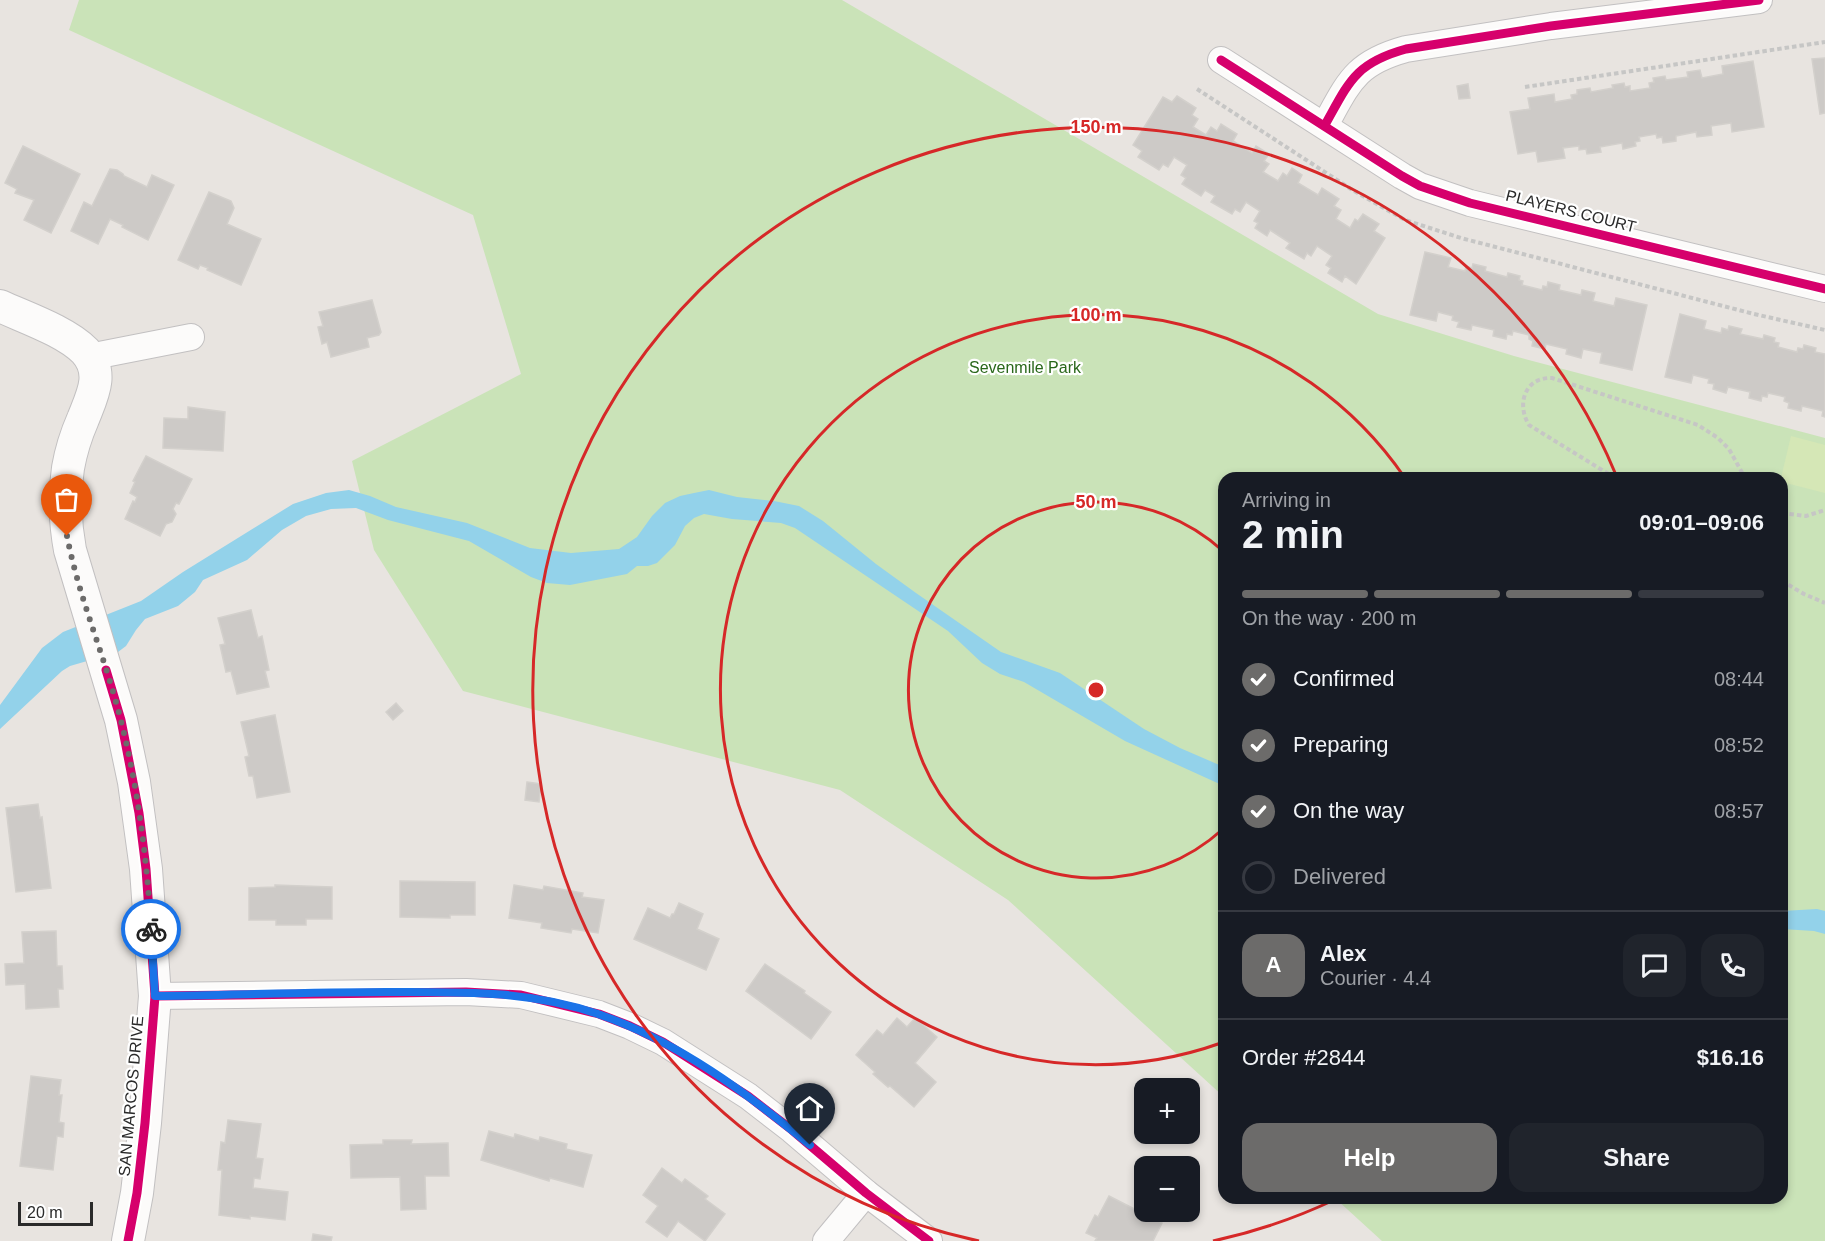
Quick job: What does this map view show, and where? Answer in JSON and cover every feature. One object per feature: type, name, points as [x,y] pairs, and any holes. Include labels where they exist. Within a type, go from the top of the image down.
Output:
[{"type":"street","points":[[1325,125],[1344,90],[1355,76],[1368,64],[1388,54],[1406,49],[1551,26],[1759,0]]},
{"type":"street","name":"PLAYERS COURT","points":[[1221,60],[1420,186],[1447,195],[1825,289]]},
{"type":"street","points":[[0,306],[65,337],[81,348],[90,358],[191,337]]},
{"type":"street","name":"SAN MARCOS DRIVE","points":[[90,358],[96,375],[96,387],[75,440],[69,466],[66,502],[70,550],[121,720],[139,813],[146,869],[155,996],[146,1123],[128,1241]]},
{"type":"street","points":[[155,996],[466,992],[522,995],[574,1006],[630,1026],[663,1042],[709,1070],[792,1130],[866,1194],[929,1241]]},
{"type":"street","points":[[826,1241],[866,1194]]},
{"type":"path","points":[[1525,87],[1825,42]]},
{"type":"path","points":[[1605,472],[1529,425],[1523,406],[1526,392],[1531,384],[1538,380],[1552,378],[1689,421],[1723,443],[1742,472]]},
{"type":"path","points":[[1788,514],[1806,516],[1825,510]]},
{"type":"path","points":[[1788,584],[1825,603]]},
{"type":"green space","name":"Sevenmile Park","points":[[79,0],[842,0],[1378,314],[1514,356],[1825,438],[1825,1241],[1382,1241],[1341,1204],[1788,1204],[1788,472],[1218,472],[1218,1092],[1008,900],[840,790],[463,691],[374,550],[352,461],[521,374],[473,215],[69,30]]},
{"type":"green space","points":[[1791,436],[1825,445],[1825,493],[1788,484],[1788,472],[1782,472]]},
{"type":"water","points":[[349,490],[396,507],[467,523],[530,548],[571,553],[619,549],[637,537],[665,503],[694,493],[709,490],[737,497],[799,506],[823,521],[916,593],[1001,652],[1060,673],[1144,729],[1218,764],[1218,783],[1125,741],[1024,682],[1000,674],[982,663],[948,631],[795,528],[781,523],[704,514],[694,518],[685,526],[675,545],[657,563],[637,566],[627,574],[570,585],[547,583],[531,577],[469,541],[388,520],[356,508],[331,509],[306,516],[282,530],[247,560],[203,580],[195,592],[178,606],[145,619],[126,646],[118,652],[70,666],[62,671],[0,729],[0,705],[42,648],[63,632],[141,601],[183,572],[293,504],[326,493]]},
{"type":"water","points":[[1817,909],[1825,911],[1825,934],[1788,929],[1788,911]]},
{"type":"building","points":[[1825,58],[1825,113],[1820,114],[1812,59]]},
{"type":"building","points":[[1753,61],[1764,127],[1732,132],[1731,123],[1711,126],[1712,135],[1697,137],[1696,132],[1676,136],[1676,141],[1663,143],[1662,137],[1657,138],[1656,134],[1639,137],[1640,141],[1635,142],[1636,146],[1623,149],[1622,143],[1600,147],[1601,152],[1587,154],[1586,149],[1579,150],[1579,146],[1563,148],[1565,158],[1538,162],[1536,151],[1518,154],[1510,112],[1530,109],[1528,98],[1554,94],[1555,102],[1572,99],[1571,95],[1577,94],[1577,90],[1590,88],[1591,92],[1613,88],[1612,85],[1624,83],[1625,87],[1630,86],[1630,91],[1650,88],[1649,83],[1654,82],[1653,78],[1665,76],[1666,80],[1688,77],[1687,72],[1700,70],[1702,78],[1723,74],[1722,66]]},
{"type":"building","points":[[1468,84],[1470,98],[1459,99],[1457,86]]},
{"type":"building","points":[[1177,96],[1196,108],[1192,115],[1198,119],[1193,127],[1206,135],[1211,127],[1217,131],[1221,124],[1237,134],[1233,141],[1252,153],[1256,146],[1269,154],[1264,161],[1269,164],[1263,172],[1278,181],[1283,173],[1287,176],[1292,168],[1302,175],[1298,183],[1318,195],[1322,188],[1339,199],[1334,206],[1341,210],[1336,219],[1350,228],[1355,219],[1358,221],[1363,214],[1379,224],[1374,231],[1385,238],[1356,284],[1345,276],[1342,282],[1328,273],[1331,268],[1326,265],[1332,256],[1317,246],[1311,256],[1307,253],[1304,259],[1286,248],[1290,243],[1270,230],[1267,236],[1255,228],[1258,223],[1254,221],[1260,211],[1246,202],[1240,212],[1235,209],[1232,214],[1211,202],[1215,196],[1205,190],[1201,196],[1182,184],[1186,178],[1181,175],[1187,165],[1174,157],[1168,167],[1163,164],[1159,170],[1138,157],[1142,151],[1133,145],[1163,97],[1172,102]]},
{"type":"building","points":[[23,146],[80,174],[51,233],[24,220],[34,200],[15,193],[17,189],[5,183]]},
{"type":"building","points":[[110,169],[117,170],[147,187],[152,175],[174,185],[148,240],[110,219],[98,244],[71,231],[84,202],[92,206]]},
{"type":"building","points":[[209,192],[231,201],[234,208],[227,224],[261,239],[241,285],[207,270],[208,268],[200,265],[198,269],[178,260]]},
{"type":"building","points":[[1425,252],[1451,258],[1448,267],[1465,271],[1466,266],[1472,268],[1473,264],[1486,267],[1485,271],[1507,277],[1508,273],[1520,276],[1519,280],[1523,281],[1522,285],[1542,290],[1543,286],[1547,287],[1548,282],[1560,285],[1559,290],[1581,295],[1582,290],[1595,293],[1593,301],[1614,306],[1616,298],[1647,305],[1632,370],[1600,363],[1602,353],[1583,349],[1581,358],[1566,354],[1567,349],[1546,344],[1545,349],[1532,346],[1533,341],[1529,339],[1529,335],[1513,331],[1512,335],[1507,334],[1506,339],[1493,336],[1494,330],[1472,325],[1471,330],[1457,327],[1459,322],[1452,320],[1453,316],[1438,312],[1436,321],[1410,315]]},
{"type":"building","points":[[372,300],[381,332],[379,335],[367,338],[369,347],[331,357],[327,342],[322,344],[318,327],[323,326],[319,312]]},
{"type":"building","points":[[1680,314],[1706,321],[1704,329],[1721,333],[1722,328],[1728,330],[1729,326],[1742,329],[1740,334],[1763,339],[1764,335],[1775,338],[1774,342],[1779,343],[1778,347],[1797,352],[1798,348],[1803,349],[1804,345],[1816,348],[1815,352],[1825,354],[1825,417],[1822,416],[1823,411],[1802,406],[1801,411],[1788,408],[1789,403],[1784,401],[1785,397],[1768,393],[1767,397],[1762,396],[1761,401],[1749,398],[1750,392],[1728,387],[1726,393],[1713,389],[1714,384],[1708,383],[1709,379],[1693,375],[1691,383],[1665,377]]},
{"type":"building","points":[[188,407],[225,412],[223,451],[163,448],[164,418],[188,419]]},
{"type":"building","points":[[146,456],[192,479],[179,504],[176,503],[173,509],[176,514],[172,522],[166,524],[160,536],[125,519],[137,497],[130,493],[135,482],[133,481]]},
{"type":"building","points":[[251,610],[258,638],[262,636],[269,670],[265,671],[269,687],[237,694],[231,671],[226,672],[220,645],[225,644],[218,618]]},
{"type":"building","points":[[396,703],[403,711],[393,720],[386,712]]},
{"type":"building","points":[[275,715],[290,792],[257,798],[253,776],[249,776],[245,757],[249,756],[241,722]]},
{"type":"building","points":[[527,782],[541,784],[539,802],[525,800]]},
{"type":"building","points":[[38,804],[40,818],[42,817],[51,888],[16,892],[6,808]]},
{"type":"building","points":[[400,881],[475,882],[475,915],[450,915],[450,918],[400,917]]},
{"type":"building","points":[[275,885],[332,887],[332,919],[306,919],[306,925],[276,925],[276,920],[249,920],[249,888],[275,887]]},
{"type":"building","points":[[514,885],[543,890],[544,886],[583,893],[582,897],[604,900],[598,933],[572,929],[571,933],[541,928],[542,923],[509,918]]},
{"type":"building","points":[[679,903],[703,914],[697,929],[719,939],[706,970],[634,939],[648,908],[670,918]]},
{"type":"building","points":[[56,931],[57,966],[62,966],[63,989],[58,989],[59,1007],[26,1009],[25,984],[6,985],[5,964],[24,963],[22,932]]},
{"type":"building","points":[[765,964],[831,1012],[811,1039],[746,991]]},
{"type":"building","points":[[897,1018],[907,1027],[915,1018],[937,1037],[915,1063],[936,1082],[914,1107],[873,1074],[875,1072],[856,1055],[877,1030],[883,1035]]},
{"type":"building","points":[[31,1076],[61,1080],[59,1122],[64,1123],[63,1137],[57,1136],[53,1170],[20,1166]]},
{"type":"building","points":[[228,1120],[261,1124],[256,1158],[263,1159],[260,1179],[254,1178],[253,1188],[288,1192],[285,1220],[219,1215],[222,1170],[218,1170],[221,1142],[225,1143]]},
{"type":"building","points":[[489,1131],[514,1138],[515,1134],[539,1141],[540,1137],[567,1144],[566,1149],[592,1155],[583,1187],[550,1178],[549,1181],[481,1160]]},
{"type":"building","points":[[383,1140],[412,1140],[411,1144],[448,1143],[449,1176],[425,1176],[426,1209],[401,1210],[400,1177],[351,1178],[350,1145],[383,1144]]},
{"type":"building","points":[[662,1168],[682,1183],[685,1179],[708,1196],[705,1199],[725,1214],[705,1241],[678,1221],[667,1237],[646,1222],[658,1206],[643,1195]]},
{"type":"building","points":[[1109,1196],[1134,1209],[1134,1222],[1162,1223],[1153,1241],[1095,1241],[1097,1238],[1086,1233],[1095,1215],[1098,1217]]},
{"type":"building","points":[[313,1234],[332,1237],[331,1241],[312,1241]]},
{"type":"cycle path","points":[[1325,125],[1355,76],[1375,61],[1406,49],[1551,26],[1759,0]]},
{"type":"cycle path","points":[[1221,60],[1420,186],[1470,203],[1825,289]]},
{"type":"cycle path","points":[[106,670],[121,720],[139,813],[146,869],[155,996],[145,1123],[137,1193],[128,1241]]},
{"type":"cycle path","points":[[155,996],[466,992],[521,995],[599,1014],[663,1042],[748,1096],[866,1193],[929,1241]]},
{"type":"way so far","points":[[67,536],[129,754],[139,813],[151,929]]},
{"type":"route","points":[[151,929],[155,996],[466,992],[522,995],[549,1000],[599,1014],[663,1042],[747,1096],[810,1145]]}]
